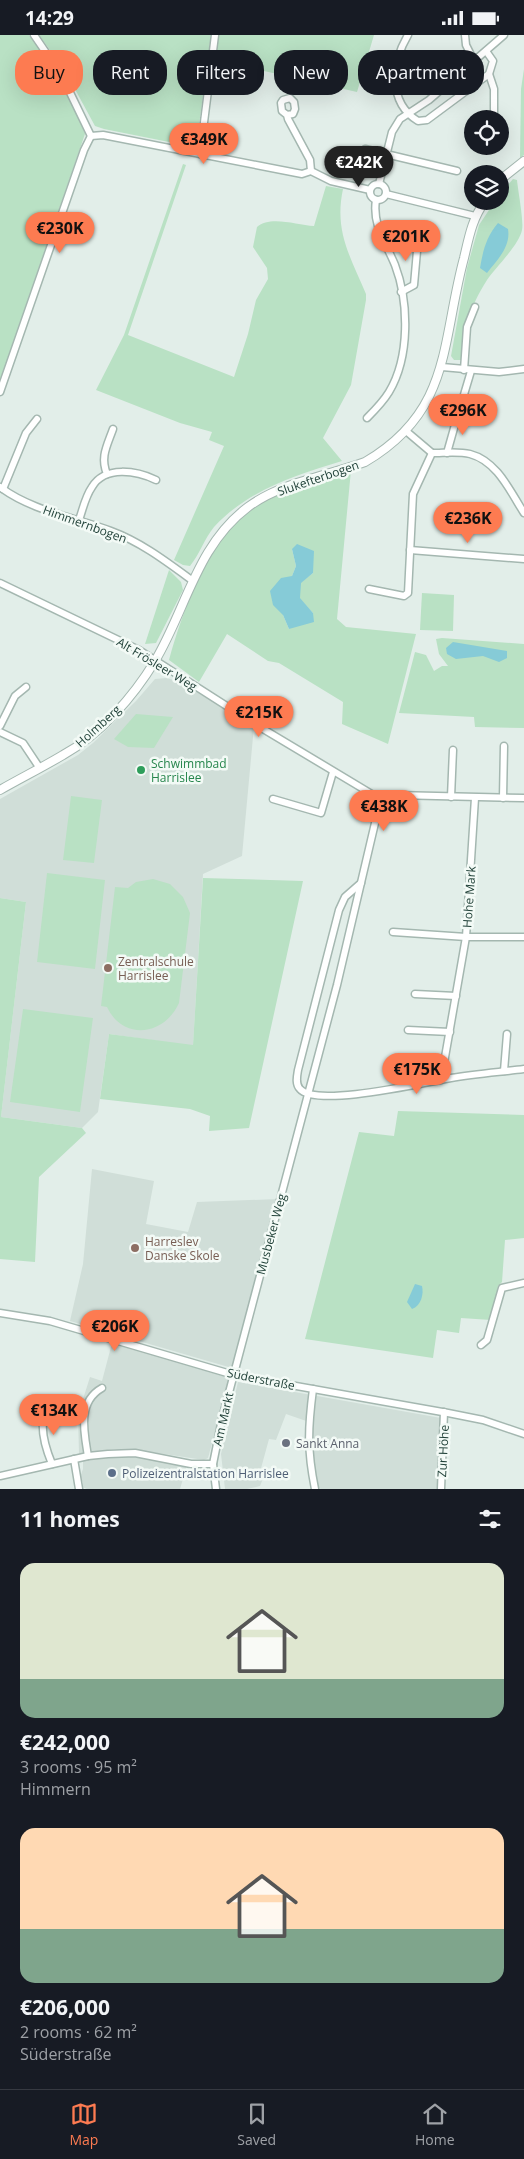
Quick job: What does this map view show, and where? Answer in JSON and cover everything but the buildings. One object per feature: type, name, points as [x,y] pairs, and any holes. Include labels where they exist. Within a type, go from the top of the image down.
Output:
[{"type":"street","points":[[34,35],[62,75],[92,135]]},
{"type":"street","points":[[200,154],[215,35]]},
{"type":"street","points":[[408,35],[397,62],[394,80],[398,97],[408,112],[418,121],[427,120],[488,75],[493,61],[486,51],[504,35]]},
{"type":"street","points":[[465,35],[468,50]]},
{"type":"street","points":[[488,75],[494,89],[494,110]]},
{"type":"street","points":[[379,184],[394,126],[408,112],[435,95]]},
{"type":"street","points":[[287,115],[310,160],[311,171]]},
{"type":"street","points":[[92,135],[103,135],[302,174],[311,171],[331,181],[370,189]]},
{"type":"street","points":[[0,392],[84,150],[92,135]]},
{"type":"street","points":[[365,149],[457,171]]},
{"type":"street","points":[[509,173],[524,161]]},
{"type":"street","points":[[370,189],[373,185],[379,184],[385,189],[386,194]]},
{"type":"street","points":[[370,189],[371,197],[376,200],[382,199],[386,194]]},
{"type":"street","points":[[386,194],[475,216]]},
{"type":"street","points":[[367,418],[385,399],[396,377],[403,346],[404,328],[401,292],[395,267],[376,222],[376,200]]},
{"type":"street","name":"Slukefterbogen","points":[[155,660],[210,546],[250,506],[287,487],[365,462],[406,431],[420,413],[434,389],[442,367],[456,286],[475,216],[479,210]]},
{"type":"street","points":[[388,249],[406,243],[417,251],[414,285],[401,292]]},
{"type":"street","points":[[447,453],[468,370],[467,327],[475,307]]},
{"type":"street","points":[[442,367],[499,372],[524,369]]},
{"type":"street","points":[[2,488],[26,433],[37,419]]},
{"type":"street","points":[[107,474],[103,464],[103,454],[113,429]]},
{"type":"street","points":[[406,431],[432,453],[469,454],[488,463],[495,469],[524,513]]},
{"type":"street","points":[[369,589],[404,596],[408,593],[413,494],[432,453]]},
{"type":"street","points":[[79,520],[92,486],[107,474],[114,472],[140,473],[156,480]]},
{"type":"street","name":"Himmernbogen","points":[[2,488],[37,507],[79,520],[134,541],[193,581]]},
{"type":"street","points":[[410,550],[524,559]]},
{"type":"street","name":"Alt Frösleer Weg","points":[[0,583],[139,650],[232,710],[370,793],[378,801]]},
{"type":"street","name":"Holmberg","points":[[0,790],[64,755],[90,737],[138,687],[155,660]]},
{"type":"street","points":[[0,726],[15,696],[26,687]]},
{"type":"street","points":[[0,732],[23,743],[39,767]]},
{"type":"street","points":[[503,798],[504,746]]},
{"type":"street","points":[[451,797],[453,750]]},
{"type":"street","points":[[273,799],[321,813],[333,771]]},
{"type":"street","points":[[378,801],[395,795],[524,798]]},
{"type":"street","name":"Hohe Mark","points":[[441,1080],[466,937],[475,798]]},
{"type":"street","name":"Musbeker Weg","points":[[234,1375],[361,883],[376,821],[378,801]]},
{"type":"street","points":[[361,883],[345,897],[339,910],[298,1070],[297,1081],[300,1089],[308,1094],[341,1096],[524,1069]]},
{"type":"street","points":[[393,932],[466,937],[524,937]]},
{"type":"street","points":[[415,994],[456,996]]},
{"type":"street","points":[[408,1030],[450,1032]]},
{"type":"street","points":[[504,1071],[507,1035]]},
{"type":"street","points":[[481,1345],[487,1340],[502,1288],[524,1283]]},
{"type":"street","name":"Süderstraße","points":[[0,1313],[50,1321],[234,1375],[444,1412],[483,1420],[524,1434]]},
{"type":"street","name":"Am Markt","points":[[213,1464],[234,1375]]},
{"type":"street","points":[[88,1456],[83,1420],[85,1410],[89,1399],[102,1388]]},
{"type":"street","points":[[312,1389],[308,1459],[315,1489]]},
{"type":"street","points":[[52,1403],[45,1413],[43,1430],[52,1465]]},
{"type":"street","name":"Zur Höhe","points":[[441,1489],[444,1412]]},
{"type":"street","points":[[0,1476],[88,1456],[135,1453],[191,1464],[213,1464],[216,1489]]},
{"type":"street","points":[[74,1459],[79,1489]]},
{"type":"shaded area","name":"Zentralschule Harrislee","points":[[166,678],[178,681],[254,726],[242,856],[203,874],[193,1046],[109,1034],[98,1112],[82,1128],[1,1117],[26,902],[0,898],[0,799],[78,755],[136,701],[155,679]]},
{"type":"shaded area","points":[[92,1169],[154,1181],[146,1224],[188,1232],[197,1202],[278,1199],[232,1368],[70,1321],[83,1264]]},
{"type":"shaded area","points":[[112,1343],[230,1378],[208,1458],[204,1460],[151,1452],[114,1449],[79,1454],[78,1415],[90,1377],[102,1381]]},
{"type":"shaded area","points":[[238,1382],[441,1418],[438,1489],[321,1489],[316,1487],[311,1456],[312,1423],[286,1414],[276,1440],[269,1439],[260,1472],[262,1481],[260,1486],[247,1489],[225,1489],[221,1454]]},
{"type":"shaded area","points":[[115,1456],[146,1458],[187,1465],[180,1489],[87,1489],[82,1487],[83,1482],[79,1480],[83,1469],[83,1460]]},
{"type":"green space","points":[[0,35],[29,35],[40,50],[15,50],[15,95],[68,95],[84,125],[85,134],[0,380]]},
{"type":"green space","points":[[39,35],[211,35],[209,50],[177,50],[177,95],[203,95],[197,140],[194,147],[95,126],[78,95],[83,95],[83,50],[50,50]]},
{"type":"green space","points":[[219,35],[374,35],[370,50],[358,50],[357,92],[348,90],[348,50],[274,50],[274,73],[264,71],[264,50],[217,50]]},
{"type":"green space","points":[[524,69],[524,155],[520,158],[521,89]]},
{"type":"green space","points":[[183,164],[186,165],[128,335],[234,377],[248,334],[256,300],[268,279],[267,268],[253,247],[257,227],[262,223],[276,221],[314,226],[326,186],[343,189],[341,204],[342,231],[349,255],[366,294],[351,385],[323,438],[342,461],[290,478],[242,503],[214,527],[190,566],[183,565],[174,560],[224,446],[209,440],[212,432],[180,423],[96,390],[124,335]]},
{"type":"green space","points":[[513,179],[517,180],[522,213],[522,230],[517,242],[481,290],[469,319],[463,360],[454,360],[451,356],[467,268],[479,225],[489,210],[509,210],[509,184]]},
{"type":"green space","points":[[351,470],[337,619],[346,627],[416,634],[388,744],[342,724],[343,702],[279,663],[268,661],[227,634],[199,682],[169,660],[181,620],[199,577],[222,538],[236,521],[251,508],[274,495]],"holes":[[[292,549],[313,573],[300,583],[300,599],[313,613],[289,629],[283,615],[296,566]]]},
{"type":"green space","points":[[169,570],[181,582],[183,590],[156,643],[145,644]]},
{"type":"green space","points":[[422,593],[454,595],[453,631],[420,630]]},
{"type":"green space","points":[[436,639],[524,644],[524,728],[475,727],[474,717],[399,713],[415,652],[426,655],[434,671],[442,666],[448,666],[439,654]]},
{"type":"green space","points":[[136,714],[173,717],[154,748],[128,747],[114,739]]},
{"type":"green space","points":[[71,796],[102,800],[94,863],[63,860]]},
{"type":"green space","points":[[47,873],[105,880],[95,969],[37,962]]},
{"type":"green space","points":[[203,878],[303,881],[249,1128],[209,1131],[210,1116],[190,1109],[100,1099],[109,1034],[193,1045]]},
{"type":"green space","points":[[153,879],[170,884],[183,897],[190,913],[179,1003],[164,1022],[154,1028],[143,1030],[123,1025],[114,1018],[107,1007],[101,1006],[115,887],[128,888],[136,882]]},
{"type":"green space","points":[[0,898],[26,902],[1,1117],[82,1128],[86,1133],[39,1177],[35,1262],[0,1259]]},
{"type":"green space","points":[[23,1009],[93,1018],[80,1112],[10,1102]]},
{"type":"green space","points":[[398,1111],[524,1115],[524,1238],[505,1240],[502,1282],[498,1286],[491,1320],[461,1318],[459,1333],[437,1330],[433,1358],[305,1339],[359,1132],[394,1136]]},
{"type":"water","points":[[498,223],[508,229],[507,242],[502,253],[487,273],[480,268],[482,256],[488,239]]},
{"type":"water","points":[[297,544],[314,551],[313,573],[301,583],[300,598],[313,613],[314,622],[289,629],[283,615],[273,605],[270,591],[281,578],[292,576],[296,566],[292,549]]},
{"type":"water","points":[[453,642],[507,651],[507,658],[499,662],[483,656],[456,659],[447,654],[446,648]]},
{"type":"water","points":[[415,1284],[422,1286],[423,1293],[420,1303],[412,1309],[407,1302]]},
{"type":"place","name":"Schwimmbad Harrislee","points":[[141,770]]},
{"type":"place","name":"Zentralschule Harrislee","points":[[108,968]]},
{"type":"place","name":"Harreslev Danske Skole","points":[[135,1248]]},
{"type":"place","name":"Sankt Anna","points":[[286,1443]]},
{"type":"place","name":"Polizeizentralstation Harrislee","points":[[112,1473]]}]
